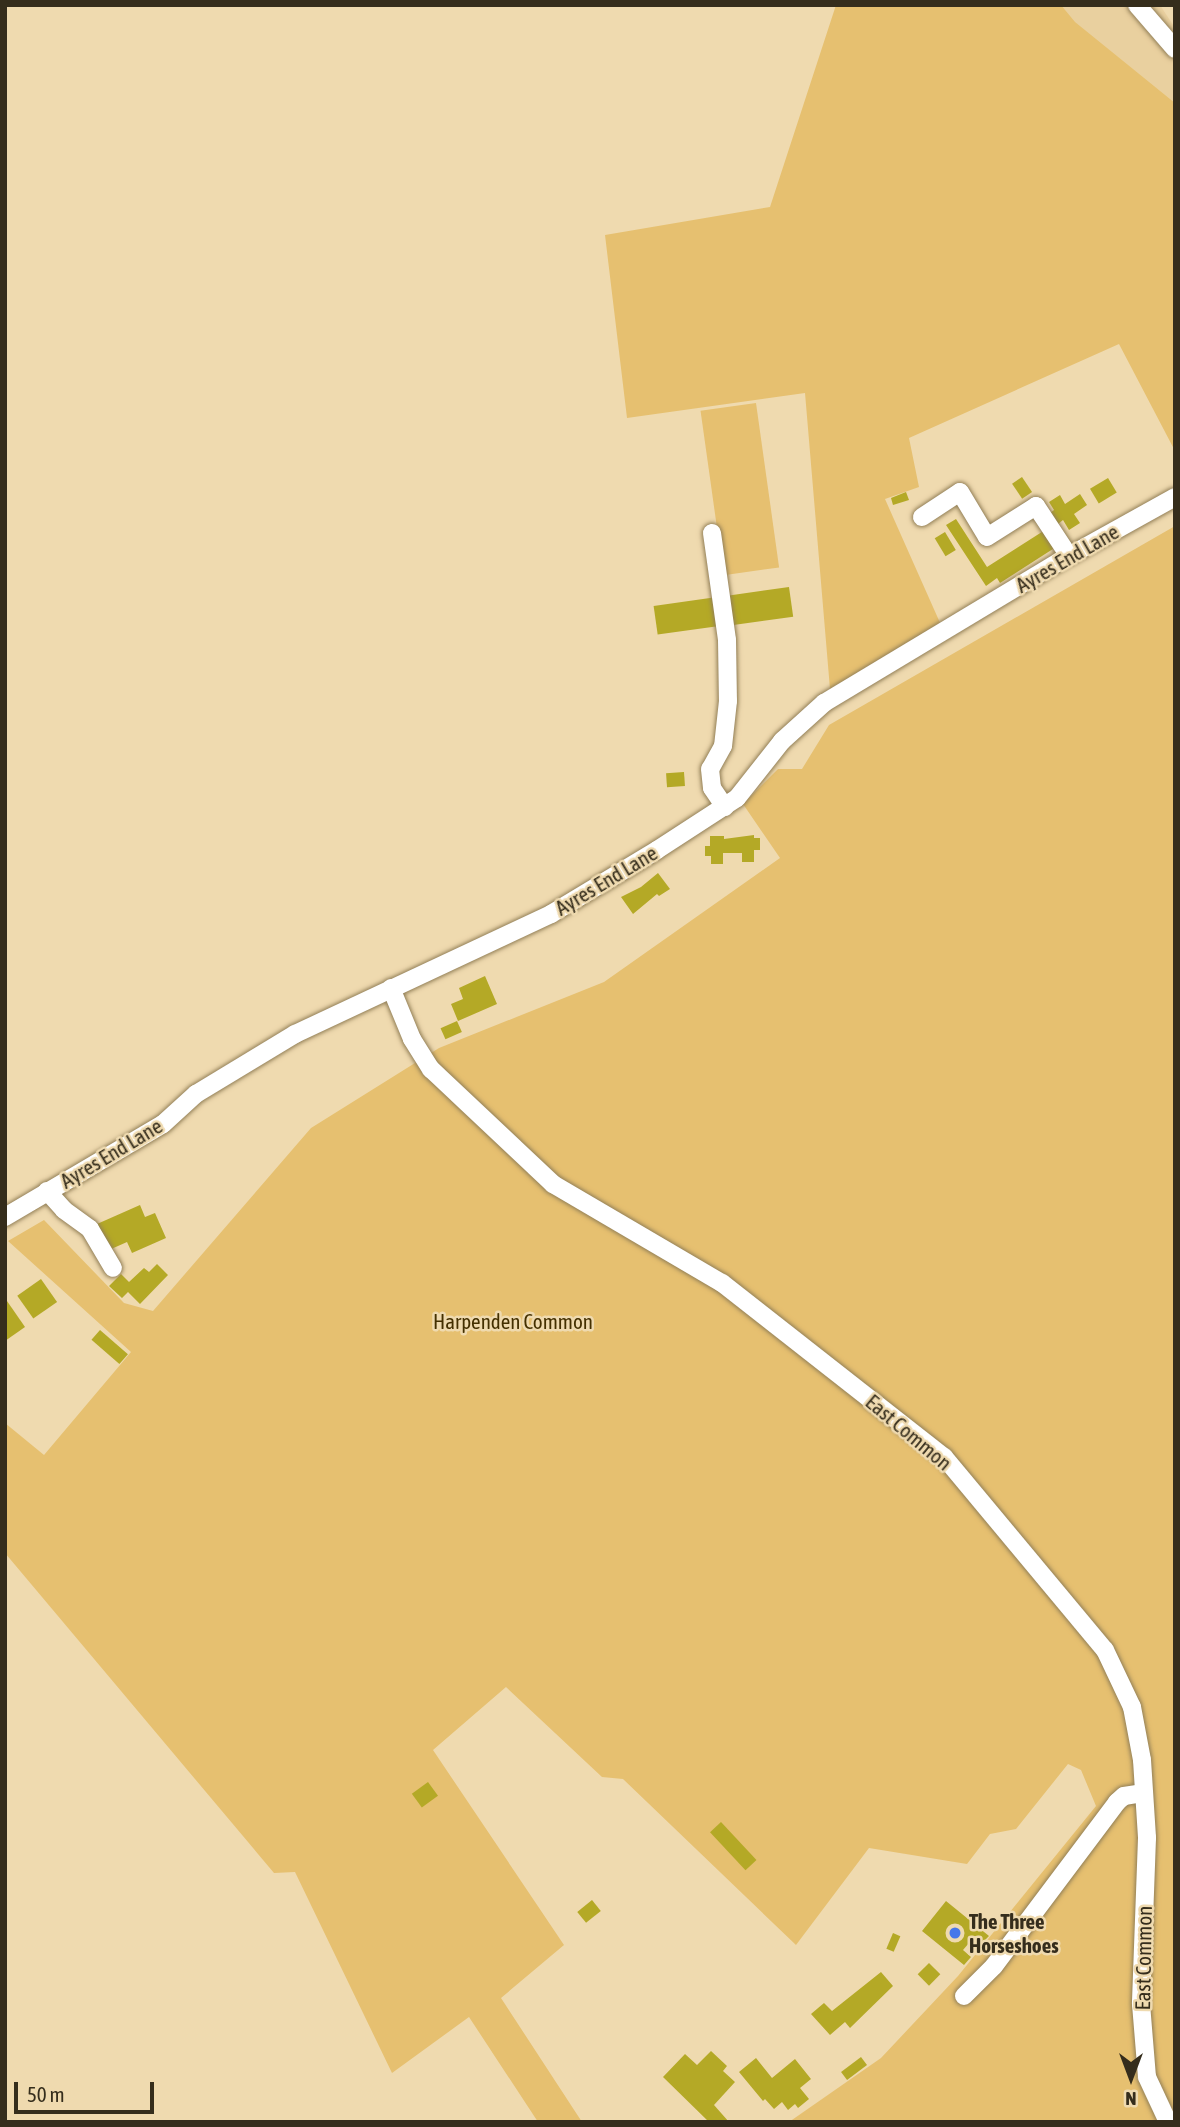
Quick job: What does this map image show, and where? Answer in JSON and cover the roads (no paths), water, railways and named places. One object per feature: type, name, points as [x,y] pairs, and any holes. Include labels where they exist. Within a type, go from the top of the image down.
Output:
[{"type":"street","points":[[1137,5],[1175,49]]},
{"type":"street","points":[[922,517],[960,492],[987,537],[1036,506],[1069,556]]},
{"type":"street","name":"Ayres End Lane","points":[[5,1217],[163,1124],[196,1094],[295,1034],[551,914],[725,807],[737,798],[782,741],[824,703],[1069,556],[1175,497]]},
{"type":"street","points":[[712,533],[727,640],[728,701],[723,746],[710,769],[712,788],[725,807]]},
{"type":"street","name":"East Common","points":[[391,988],[412,1040],[431,1069],[553,1184],[722,1283],[944,1457],[1105,1650],[1132,1707],[1142,1760],[1147,1838],[1141,2004],[1147,2077],[1168,2122]]},
{"type":"street","points":[[47,1191],[64,1210],[90,1229],[113,1268]]},
{"type":"street","points":[[964,1996],[994,1966],[1117,1801],[1124,1796],[1144,1793]]},
{"type":"place","name":"The Three Horseshoes","points":[[955,1933]]},
{"type":"park label","name":"Harpenden Common","points":[[513,1321]]}]
